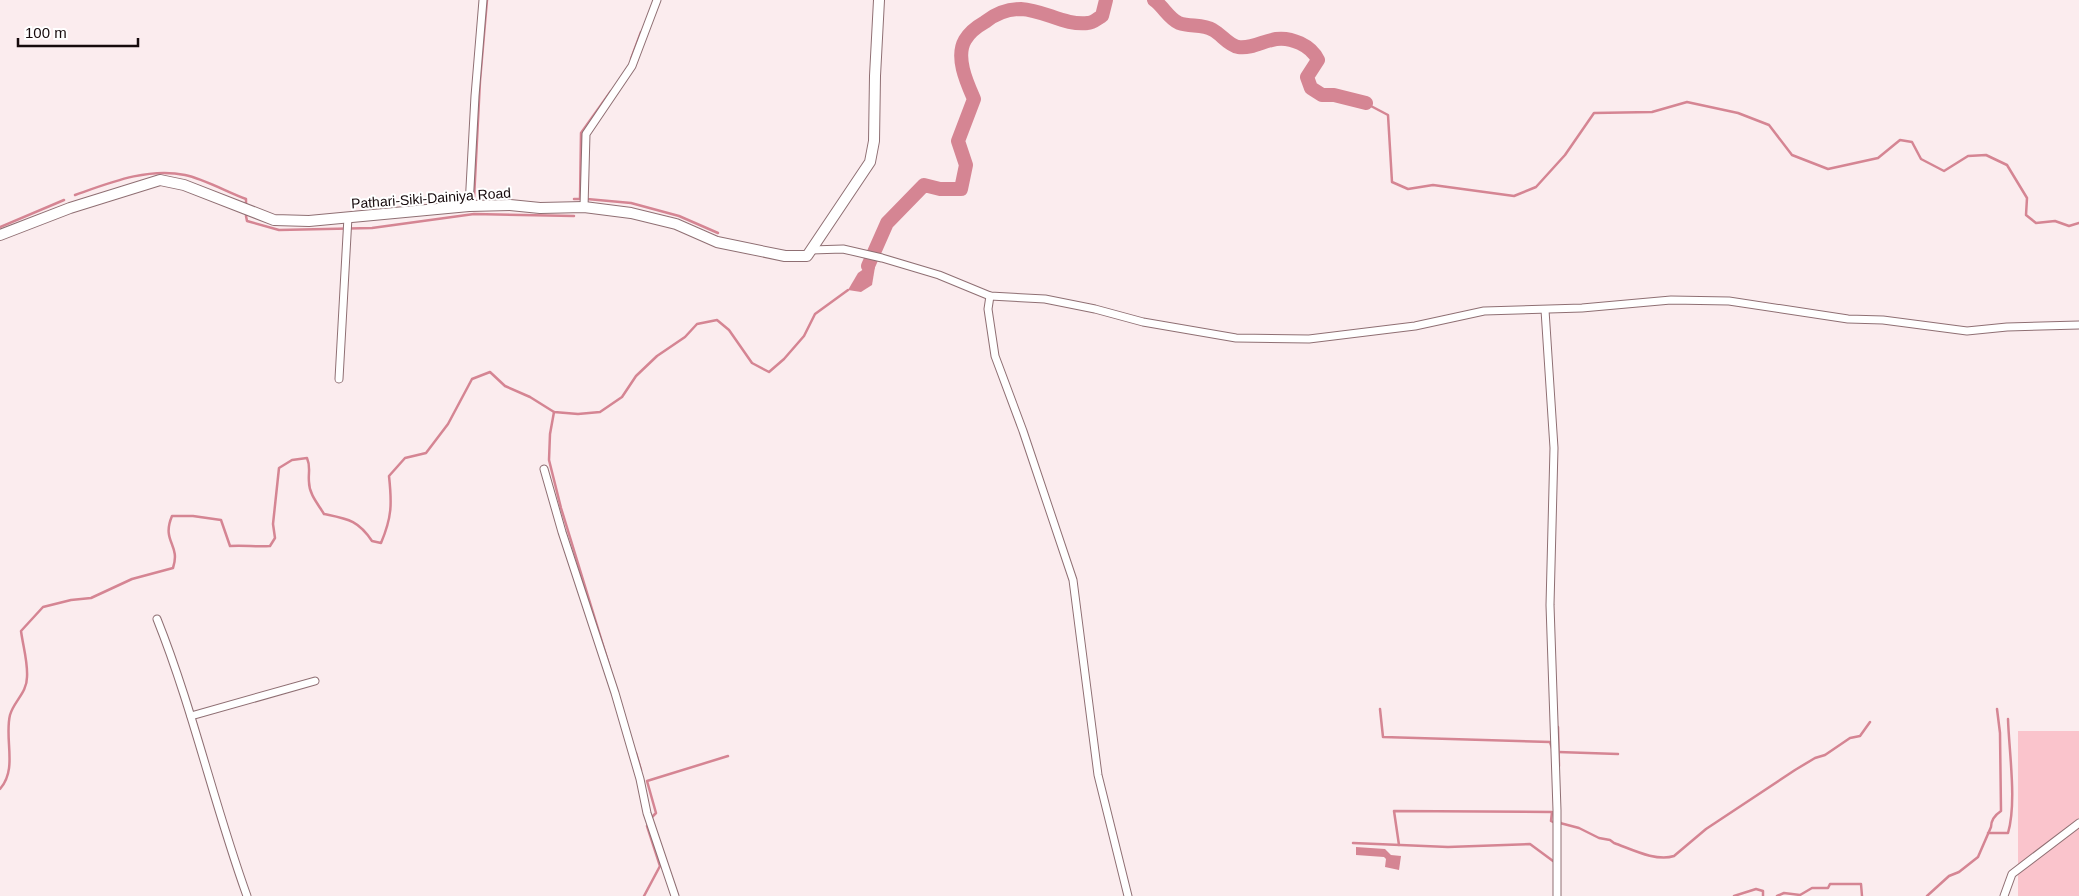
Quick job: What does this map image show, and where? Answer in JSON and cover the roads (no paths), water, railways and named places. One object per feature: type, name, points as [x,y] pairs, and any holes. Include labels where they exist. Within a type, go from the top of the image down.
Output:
[{"type":"main road","points":[[811,250],[870,162],[874,141],[879,0]]},
{"type":"main road","name":"Pathari-Siki-Dainiya Road","points":[[0,235],[70,208],[160,180],[184,185],[274,220],[309,220],[469,206],[584,207],[644,216],[676,224],[717,242],[785,256],[807,256],[811,250]]},
{"type":"street","points":[[469,206],[483,0]]},
{"type":"street","points":[[584,207],[586,134],[632,66],[657,0]]},
{"type":"street","points":[[339,379],[348,217]]},
{"type":"street","points":[[811,250],[843,249],[882,258],[939,275],[990,296],[1045,299],[1095,309],[1143,322],[1236,338],[1309,339],[1415,326],[1484,311],[1545,310],[1671,300],[1729,301],[1848,319],[1883,320],[1967,331],[2008,327],[2079,325]]},
{"type":"street","points":[[990,296],[988,309],[996,356],[1073,580],[1098,775],[1128,896]]},
{"type":"street","points":[[1545,310],[1554,448],[1550,605],[1557,810],[1557,896]]},
{"type":"street","points":[[544,469],[562,532],[615,693],[640,779],[647,813],[674,896]]},
{"type":"street","points":[[157,619],[191,716],[233,858],[247,896]]},
{"type":"street","points":[[191,716],[315,681]]},
{"type":"street","points":[[2004,896],[2012,874],[2079,823]]},
{"type":"waterway","points":[[474,199],[480,81],[487,0]]},
{"type":"waterway","points":[[868,266],[887,223],[924,185],[940,189],[961,189],[966,165],[958,141],[974,99],[965,78],[961,54],[962,47],[969,35],[1002,12],[1016,9],[1030,10],[1071,22],[1090,23],[1102,16],[1106,0]]},
{"type":"waterway","points":[[1154,0],[1175,21],[1209,28],[1238,47],[1248,47],[1276,39],[1288,39],[1300,43],[1311,50],[1318,60],[1307,77],[1311,88],[1322,95],[1334,95],[1366,103]]},
{"type":"waterway","points":[[631,59],[641,32]]},
{"type":"waterway","points":[[574,199],[580,199],[581,133],[611,91]]},
{"type":"waterway","points":[[1369,105],[1388,115],[1392,182],[1408,189],[1433,185],[1514,196],[1536,187],[1565,155],[1594,113],[1652,112],[1687,102],[1738,113],[1769,125],[1792,155],[1828,169],[1878,158],[1900,140],[1912,142],[1921,159],[1944,171],[1968,156],[1986,155],[2007,165],[2027,198],[2026,215],[2036,223],[2055,221],[2069,226],[2079,223]]},
{"type":"waterway","points":[[75,195],[129,178],[157,173],[171,173],[185,175],[208,183],[246,199],[246,204]]},
{"type":"waterway","points":[[587,199],[631,203],[679,216],[718,233]]},
{"type":"waterway","points":[[0,227],[64,200]]},
{"type":"waterway","points":[[246,216],[247,221],[279,230],[372,228],[474,214],[574,216]]},
{"type":"waterway","points":[[0,789],[8,772],[10,715],[26,683],[27,666],[21,631],[43,607],[71,600],[91,598],[132,579],[173,568],[175,553],[169,532],[172,516],[193,516],[221,520],[230,546],[270,546],[275,538],[273,524],[279,468],[292,460],[307,458],[310,491],[324,514],[340,517],[352,522],[362,529],[372,541],[381,543],[390,510],[389,476],[405,458],[426,453],[448,424],[472,379],[490,372],[505,386],[530,397],[554,412],[578,414],[600,412],[622,397],[636,376],[657,356],[685,337],[697,324],[717,320],[729,330],[752,363],[769,372],[784,359],[804,336],[815,314],[848,290]]},
{"type":"waterway","points":[[554,412],[550,434],[549,460],[561,508],[610,668]]},
{"type":"waterway","points":[[1380,709],[1383,737],[1550,742],[1553,751]]},
{"type":"waterway","points":[[1927,896],[1949,876],[1959,872],[1978,857],[1993,820],[2001,811],[2000,733],[1997,709]]},
{"type":"waterway","points":[[1988,833],[2008,833],[2011,821],[2012,777],[2008,719]]},
{"type":"waterway","points":[[1560,821],[1560,823],[1579,828],[1599,838],[1610,840],[1644,854],[1659,857],[1674,856],[1706,829],[1795,770],[1815,758],[1825,755],[1850,738],[1860,736],[1870,722]]},
{"type":"waterway","points":[[1558,727],[1559,766]]},
{"type":"waterway","points":[[1558,752],[1618,754]]},
{"type":"waterway","points":[[636,753],[641,770]]},
{"type":"waterway","points":[[652,817],[656,813],[647,781],[728,756]]},
{"type":"waterway","points":[[1399,845],[1394,811],[1552,812],[1551,821],[1555,823]]},
{"type":"waterway","points":[[644,896],[660,866],[647,826]]},
{"type":"waterway","points":[[1353,843],[1448,847],[1530,844],[1553,861]]},
{"type":"waterway","points":[[1777,896],[1784,893],[1800,895],[1812,888],[1828,888],[1830,884],[1861,884],[1862,896]]},
{"type":"waterway","points":[[1734,896],[1756,889],[1763,891],[1763,896]]}]
